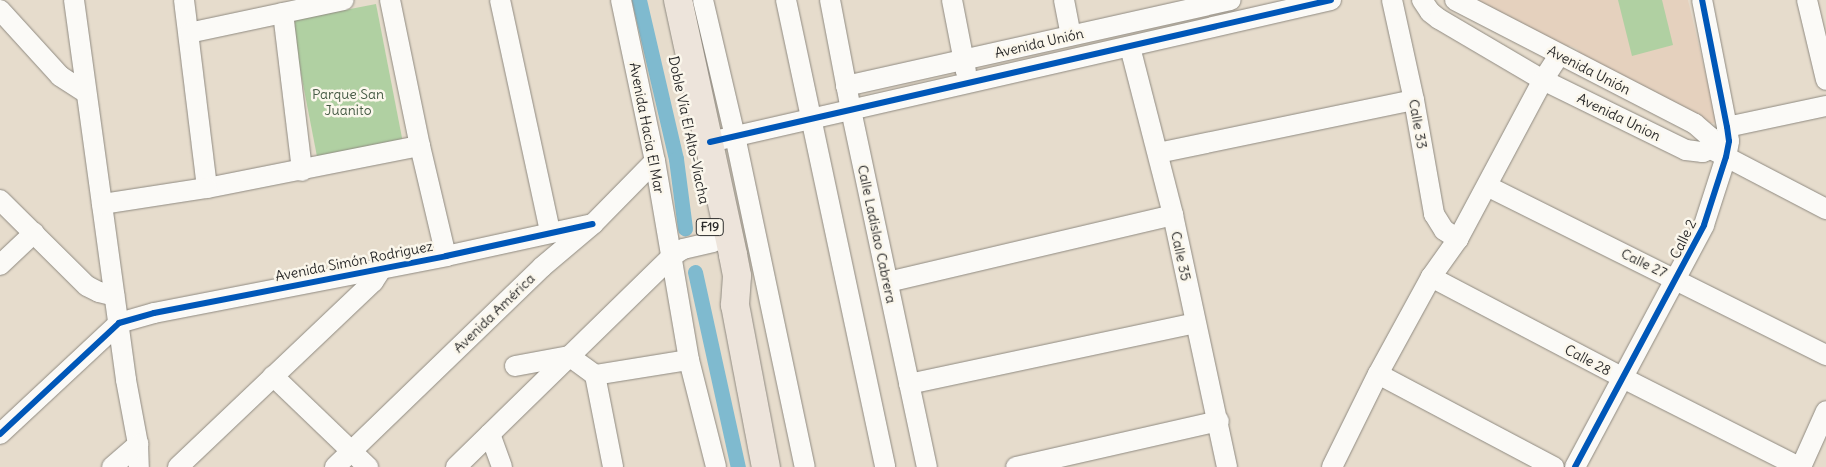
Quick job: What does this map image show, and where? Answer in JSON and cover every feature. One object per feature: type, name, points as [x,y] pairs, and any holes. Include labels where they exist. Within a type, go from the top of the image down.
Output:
[{"type":"highway","name":"Doble Vía El Alto-Viacha","points":[[661,0],[692,248],[724,286],[735,305]]},
{"type":"highway","name":"Doble Vía El Alto-Viacha","points":[[678,0],[722,139],[737,276],[735,305]]},
{"type":"highway","name":"F19","points":[[735,305],[766,467]]},
{"type":"street","points":[[74,0],[126,380],[138,444],[139,467]]},
{"type":"street","points":[[184,0],[207,188]]},
{"type":"street","points":[[189,33],[344,0]]},
{"type":"street","points":[[390,0],[420,146],[446,256]]},
{"type":"street","points":[[500,0],[550,232]]},
{"type":"street","name":"Avenida Hacia El Mar","points":[[621,0],[655,161],[692,248],[689,360],[716,467]]},
{"type":"street","points":[[703,0],[722,139],[805,467]]},
{"type":"street","points":[[786,0],[885,467]]},
{"type":"street","name":"Calle Ladislao Cabrera","points":[[830,0],[846,86],[927,467]]},
{"type":"street","points":[[952,0],[968,84]]},
{"type":"street","points":[[1064,0],[1071,36]]},
{"type":"street","name":"Avenida Unión","points":[[846,86],[1071,36],[1165,7],[1231,0]]},
{"type":"street","points":[[722,139],[1331,0]]},
{"type":"street","name":"Calle 33","points":[[1392,0],[1414,100],[1434,214],[1444,230],[1458,239]]},
{"type":"street","name":"Avenida Union","points":[[1422,0],[1430,12],[1439,19],[1543,80],[1686,150],[1718,153]]},
{"type":"street","name":"Avenida Unión","points":[[1455,0],[1695,124],[1710,137],[1718,153]]},
{"type":"street","name":"Calle 2","points":[[1575,467],[1677,279],[1704,225],[1718,153],[1728,141],[1727,127],[1702,0]]},
{"type":"street","points":[[1807,0],[1826,80]]},
{"type":"street","points":[[283,13],[302,171]]},
{"type":"street","points":[[4,22],[60,76],[86,93]]},
{"type":"street","name":"Calle 35","points":[[1130,47],[1158,153],[1195,323],[1219,421],[1227,467]]},
{"type":"street","points":[[1332,467],[1378,374],[1431,277],[1458,239],[1543,80],[1559,54]]},
{"type":"street","points":[[1158,153],[1414,100]]},
{"type":"street","points":[[1727,127],[1826,106]]},
{"type":"street","points":[[102,204],[302,171],[420,146]]},
{"type":"street","points":[[1718,153],[1826,209]]},
{"type":"street","name":"Avenida América","points":[[335,467],[542,267],[593,224],[655,161]]},
{"type":"street","name":"Calle 27","points":[[1487,186],[1677,279],[1826,355]]},
{"type":"street","points":[[0,200],[87,286],[99,292],[115,296]]},
{"type":"street","points":[[888,282],[1172,215]]},
{"type":"street","name":"Avenida Simón Rodriguez","points":[[119,323],[154,313],[446,256],[593,224]]},
{"type":"street","points":[[0,265],[34,233]]},
{"type":"street","points":[[456,467],[569,356],[692,248]]},
{"type":"street","points":[[178,467],[373,282],[382,268]]},
{"type":"street","name":"Calle 28","points":[[1431,277],[1623,378],[1800,467]]},
{"type":"street","points":[[0,434],[119,323]]},
{"type":"street","points":[[909,384],[1195,323]]},
{"type":"street","points":[[515,366],[569,356],[595,374],[689,360]]},
{"type":"street","points":[[595,374],[613,467]]},
{"type":"street","points":[[1378,374],[1554,467]]},
{"type":"street","points":[[273,376],[368,467]]},
{"type":"street","points":[[1800,467],[1826,411]]},
{"type":"street","points":[[1016,467],[1219,421]]},
{"type":"street","points":[[490,434],[502,467]]},
{"type":"street","points":[[112,467],[138,444]]},
{"type":"shaded area","points":[[1478,0],[1688,0],[1716,118],[1714,123],[1709,123],[1583,58],[1577,49],[1570,46],[1563,48]]},
{"type":"green space","points":[[1618,0],[1662,0],[1673,45],[1632,56]]},
{"type":"green space","name":"Parque San Juanito","points":[[376,4],[403,143],[318,160],[291,21]]},
{"type":"waterway","points":[[639,0],[676,159],[685,228]]},
{"type":"waterway","points":[[695,272],[738,467]]},
{"type":"cycle path","points":[[710,142],[1331,0]]},
{"type":"cycle path","points":[[1575,467],[1704,225],[1726,157],[1729,141],[1727,127],[1702,0]]},
{"type":"cycle path","points":[[0,434],[119,323],[154,313],[446,256],[593,224]]}]
